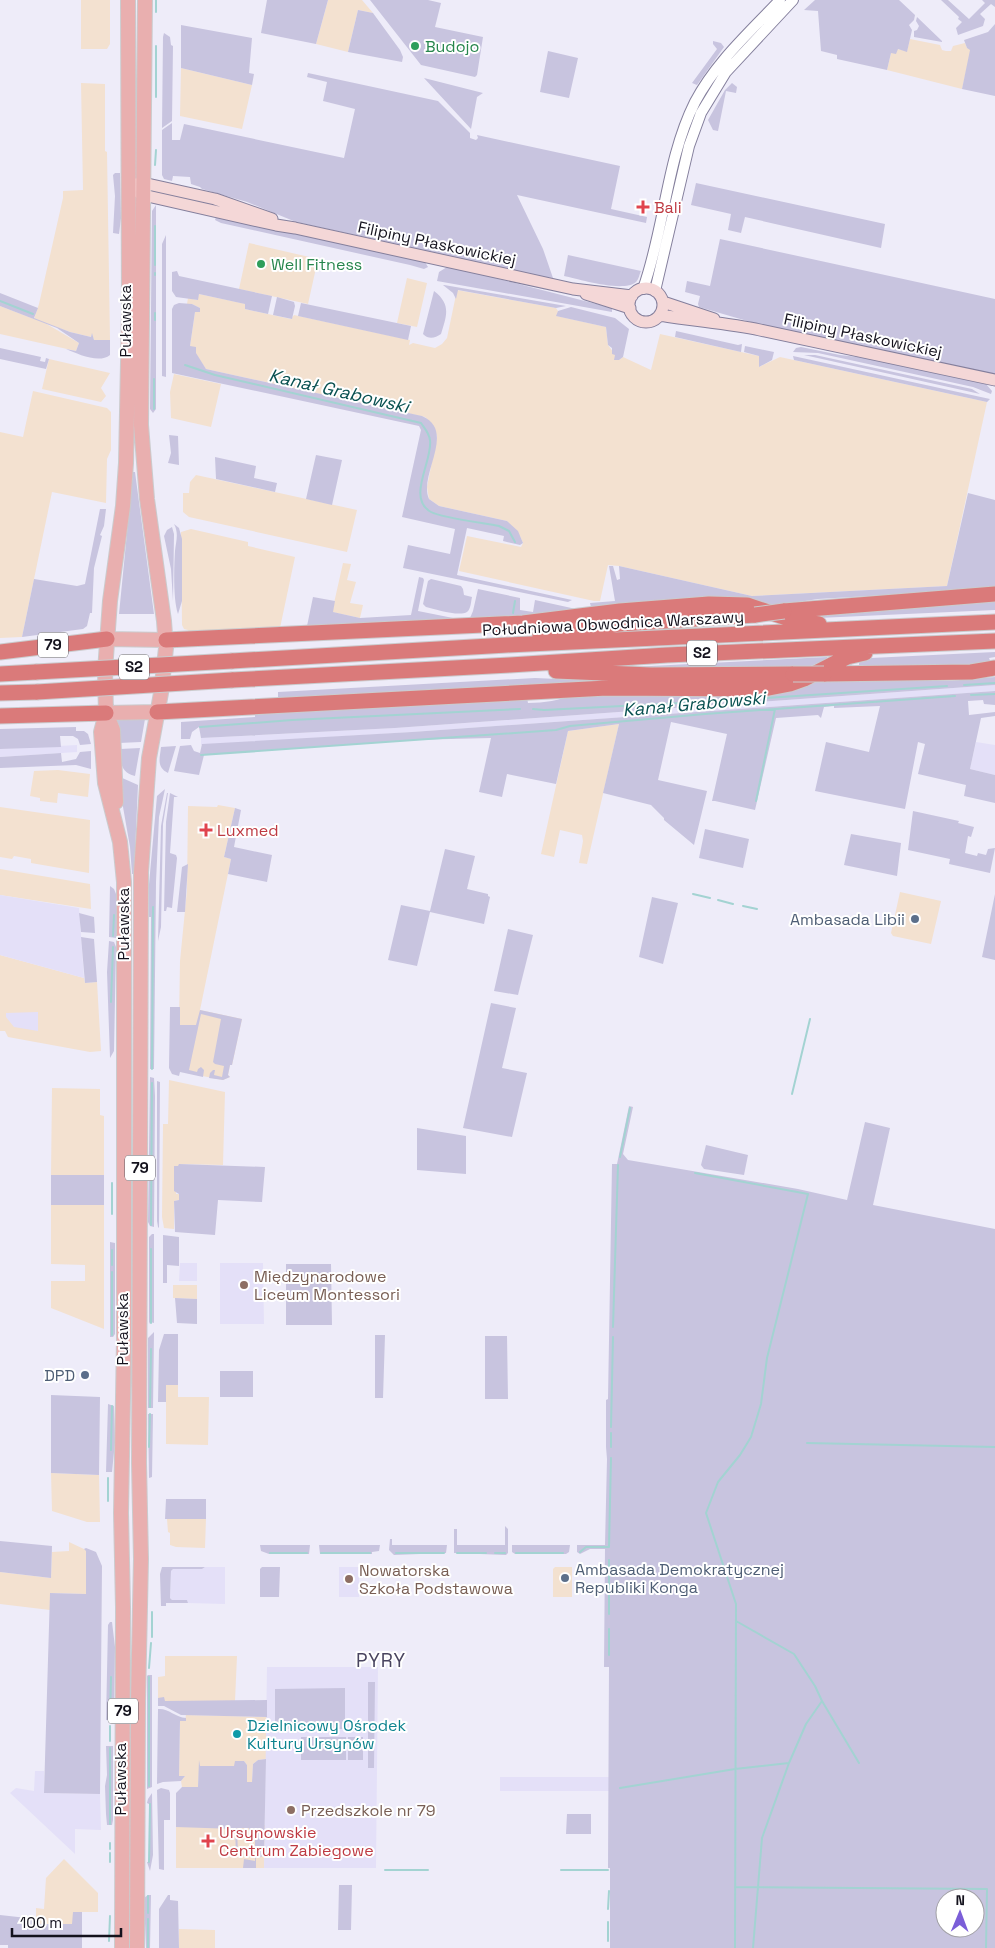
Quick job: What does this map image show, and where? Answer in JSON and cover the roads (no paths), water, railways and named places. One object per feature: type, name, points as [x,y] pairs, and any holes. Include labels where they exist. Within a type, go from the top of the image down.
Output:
[{"type":"highway","points":[[507,646],[552,633],[605,626],[755,615],[823,606],[995,594]]},
{"type":"highway","points":[[166,640],[523,623],[620,610],[710,604],[747,605],[794,620],[850,629]]},
{"type":"highway","name":"Południowa Obwodnica Warszawy","points":[[0,674],[507,646],[995,622]]},
{"type":"highway","name":"79","points":[[0,652],[107,639]]},
{"type":"highway","name":"S2","points":[[0,693],[667,655],[995,641]]},
{"type":"highway","points":[[157,712],[607,688],[764,689],[784,686],[804,679],[847,657],[895,645]]},
{"type":"highway","points":[[510,665],[555,671],[650,675],[971,672],[995,668]]},
{"type":"highway","points":[[0,716],[106,713]]},
{"type":"main road","name":"Puławska","points":[[122,1948],[123,1607],[121,1548],[124,1331],[125,926],[124,875],[118,833],[113,730],[106,713],[107,639],[112,576],[123,506],[125,472],[129,320],[128,0]]},
{"type":"main road","name":"Puławska","points":[[145,0],[141,425],[147,499],[166,640]]},
{"type":"main road","name":"Filipiny Płaskowickiej","points":[[128,186],[229,203],[295,228],[573,289],[632,296]]},
{"type":"main road","name":"Filipiny Płaskowickiej","points":[[573,289],[630,308]]},
{"type":"main road","points":[[643,289],[656,291],[663,302],[660,315],[653,321],[642,322],[635,318],[630,308],[632,296],[643,289]]},
{"type":"main road","name":"Filipiny Płaskowickiej","points":[[663,302],[692,310],[725,323]]},
{"type":"main road","name":"Filipiny Płaskowickiej","points":[[660,315],[691,321],[725,323],[995,380]]},
{"type":"main road","name":"79","points":[[107,639],[166,640],[157,712]]},
{"type":"main road","name":"Puławska","points":[[137,1948],[138,1701],[141,1559],[139,1411],[141,872],[150,758],[157,712]]},
{"type":"main road","points":[[106,713],[157,712]]},
{"type":"main road","points":[[121,1548],[141,1545]]},
{"type":"main road","points":[[121,1548],[141,1559]]},
{"type":"street","points":[[643,289],[652,260],[678,146],[695,104],[720,65],[780,0]]},
{"type":"street","points":[[656,291],[688,146],[701,113],[726,72],[793,0]]},
{"type":"waterway","points":[[156,0],[156,12]]},
{"type":"waterway","points":[[156,46],[156,97]]},
{"type":"waterway","points":[[155,165],[156,150]]},
{"type":"waterway","points":[[155,226],[155,265]]},
{"type":"waterway","name":"Kanał Grabowski","points":[[0,301],[33,314]]},
{"type":"waterway","points":[[155,313],[155,320]]},
{"type":"waterway","name":"Kanał Grabowski","points":[[185,365],[215,375],[421,423],[428,433],[430,440],[430,449],[420,489],[424,506],[436,514],[499,526],[509,531],[515,542]]},
{"type":"waterway","points":[[154,379],[154,409]]},
{"type":"waterway","name":"Kanał Grabowski","points":[[513,613],[515,601]]},
{"type":"waterway","points":[[964,685],[995,683]]},
{"type":"waterway","points":[[533,709],[720,701],[947,686]]},
{"type":"waterway","points":[[971,695],[995,694]]},
{"type":"waterway","name":"Kanał Grabowski","points":[[201,755],[556,730],[570,726],[705,714],[955,696]]},
{"type":"waterway","points":[[200,727],[292,720],[520,709]]},
{"type":"waterway","name":"Kanał Grabowski","points":[[756,801],[775,709]]},
{"type":"waterway","points":[[693,894],[710,898]]},
{"type":"waterway","points":[[718,900],[733,904]]},
{"type":"waterway","name":"Kanał Grabowski","points":[[743,906],[757,909]]},
{"type":"waterway","points":[[152,1069],[153,907]]},
{"type":"waterway","points":[[113,936],[114,915]]},
{"type":"waterway","points":[[111,1002],[113,947]]},
{"type":"waterway","points":[[792,1094],[810,1019]]},
{"type":"waterway","points":[[151,1225],[152,1083]]},
{"type":"waterway","points":[[620,1157],[630,1108]]},
{"type":"waterway","points":[[613,1327],[618,1165]]},
{"type":"waterway","points":[[695,1173],[808,1194],[767,1358],[761,1404],[751,1437],[740,1455],[718,1482],[706,1513],[736,1604],[735,1948]]},
{"type":"waterway","points":[[112,1183],[112,1214]]},
{"type":"waterway","points":[[151,1249],[151,1323]]},
{"type":"waterway","points":[[112,1250],[112,1265]]},
{"type":"waterway","points":[[112,1272],[112,1335]]},
{"type":"waterway","points":[[611,1427],[613,1337]]},
{"type":"waterway","points":[[150,1407],[151,1349]]},
{"type":"waterway","points":[[111,1450],[112,1406]]},
{"type":"waterway","points":[[149,1447],[150,1414]]},
{"type":"waterway","points":[[611,1433],[611,1447]]},
{"type":"waterway","points":[[807,1443],[995,1447]]},
{"type":"waterway","points":[[580,1552],[586,1547],[609,1547],[611,1458]]},
{"type":"waterway","points":[[108,1478],[108,1501]]},
{"type":"waterway","points":[[270,1553],[307,1553]]},
{"type":"waterway","points":[[321,1553],[370,1553]]},
{"type":"waterway","points":[[396,1553],[444,1553]]},
{"type":"waterway","points":[[457,1553],[486,1553]]},
{"type":"waterway","points":[[495,1553],[505,1553]]},
{"type":"waterway","points":[[516,1553],[563,1553]]},
{"type":"waterway","points":[[609,1560],[609,1614]]},
{"type":"waterway","points":[[152,1612],[152,1637]]},
{"type":"waterway","points":[[620,1788],[735,1769],[789,1763],[806,1724],[822,1701],[815,1686],[794,1654],[736,1621]]},
{"type":"waterway","points":[[609,1629],[609,1655]]},
{"type":"waterway","points":[[149,1668],[151,1643]]},
{"type":"waterway","points":[[110,1719],[111,1677]]},
{"type":"waterway","points":[[149,1677],[149,1786]]},
{"type":"waterway","points":[[822,1701],[859,1763]]},
{"type":"waterway","points":[[110,1726],[110,1741]]},
{"type":"waterway","points":[[110,1748],[110,1824]]},
{"type":"waterway","points":[[753,1948],[762,1838],[789,1763]]},
{"type":"waterway","points":[[149,1862],[150,1804]]},
{"type":"waterway","points":[[110,1843],[110,1849]]},
{"type":"waterway","points":[[110,1853],[110,1862]]},
{"type":"waterway","points":[[385,1870],[428,1870]]},
{"type":"waterway","points":[[561,1870],[608,1870]]},
{"type":"waterway","points":[[735,1887],[987,1889],[986,1948]]},
{"type":"waterway","points":[[608,1909],[609,1891]]},
{"type":"waterway","points":[[148,1896],[148,1913]]},
{"type":"waterway","points":[[109,1941],[110,1916]]},
{"type":"waterway","points":[[148,1919],[148,1948]]},
{"type":"waterway","points":[[608,1922],[608,1941]]},
{"type":"place","name":"Budojo","points":[[415,46]]},
{"type":"place","name":"Bali","points":[[643,207]]},
{"type":"place","name":"Well Fitness","points":[[261,264]]},
{"type":"place","name":"Luxmed","points":[[206,830]]},
{"type":"place","name":"Ambasada Libii","points":[[915,919]]},
{"type":"place","name":"Międzynarodowe Liceum Montessori","points":[[244,1285]]},
{"type":"place","name":"DPD","points":[[85,1375]]},
{"type":"place","name":"Ambasada Demokratycznej Republiki Konga","points":[[565,1578]]},
{"type":"place","name":"Nowatorska Szkoła Podstawowa","points":[[349,1579]]},
{"type":"place","name":"Dzielnicowy Ośrodek Kultury Ursynów","points":[[237,1734]]},
{"type":"place","name":"Przedszkole nr 79","points":[[291,1810]]},
{"type":"place","name":"Ursynowskie Centrum Zabiegowe","points":[[208,1841]]},
{"type":"district","name":"PYRY","points":[[381,1660]]}]
